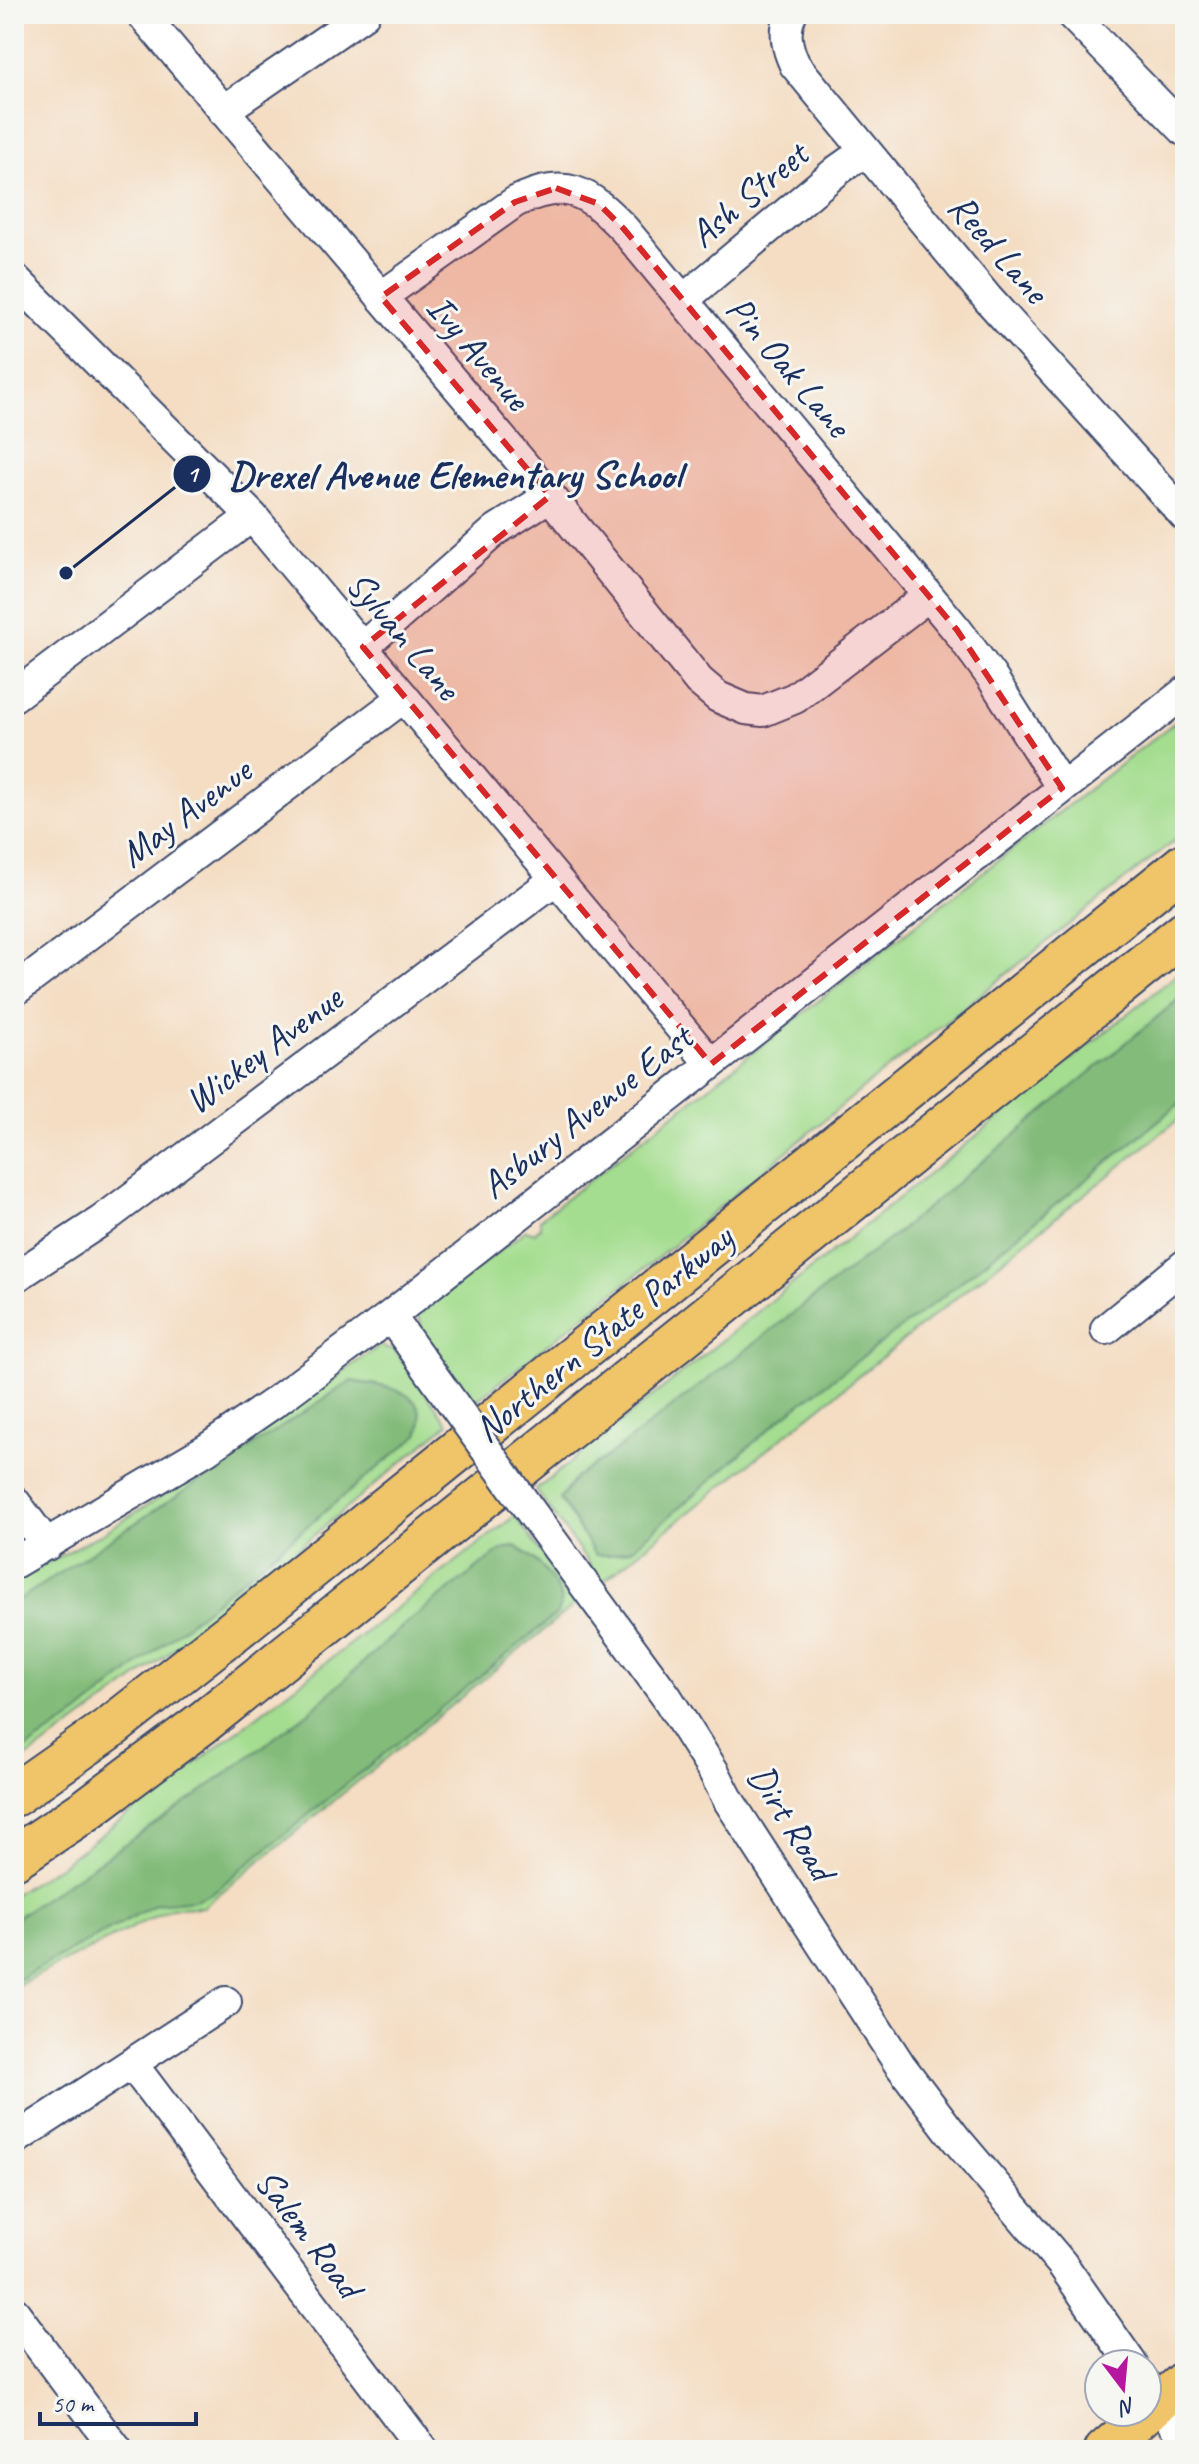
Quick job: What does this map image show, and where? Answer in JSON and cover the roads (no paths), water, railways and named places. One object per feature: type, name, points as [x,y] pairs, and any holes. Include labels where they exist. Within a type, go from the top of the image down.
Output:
[{"type":"highway","name":"Northern State Parkway","points":[[14,1795],[111,1727],[231,1633],[1185,864]]},
{"type":"highway","name":"Northern State Parkway","points":[[14,1858],[86,1810],[205,1721],[1185,932]]},
{"type":"main road","points":[[1104,2450],[1164,2389]]},
{"type":"street","name":"Ivy Avenue","points":[[142,14],[550,496],[699,681],[718,697],[746,709],[763,711],[795,698],[928,596]]},
{"type":"street","points":[[223,111],[364,14]]},
{"type":"street","name":"Reed Lane","points":[[791,14],[786,45],[795,65],[988,299],[1185,516]]},
{"type":"street","points":[[1071,14],[1185,131]]},
{"type":"street","name":"Ash Street","points":[[683,300],[838,170],[865,151]]},
{"type":"street","name":"Pin Oak Lane","points":[[381,297],[515,202],[536,192],[556,188],[581,193],[599,204],[624,229],[928,596],[991,676],[1062,788]]},
{"type":"street","name":"Sylvan Lane","points":[[14,278],[252,516],[711,1064]]},
{"type":"street","points":[[363,647],[496,530],[550,496]]},
{"type":"street","points":[[14,696],[252,516]]},
{"type":"street","name":"Asbury Avenue East","points":[[14,1563],[207,1449],[279,1399],[390,1316],[1185,692]]},
{"type":"street","name":"May Avenue","points":[[14,991],[404,697]]},
{"type":"street","name":"Wickey Avenue","points":[[14,1278],[101,1221],[556,879]]},
{"type":"street","points":[[1106,1329],[1185,1265]]},
{"type":"street","name":"Dirt Road","points":[[390,1316],[666,1696],[737,1814],[900,2065],[956,2139],[1062,2264],[1121,2348]]},
{"type":"street","points":[[14,1501],[47,1545]]},
{"type":"street","points":[[14,2140],[226,2002]]},
{"type":"street","name":"Salem Road","points":[[132,2064],[423,2450]]},
{"type":"street","points":[[14,2312],[117,2450]]},
{"type":"street","points":[[1164,2389],[1185,2439]]},
{"type":"place","name":"Drexel Avenue Elementary School","points":[[66,573]]}]
